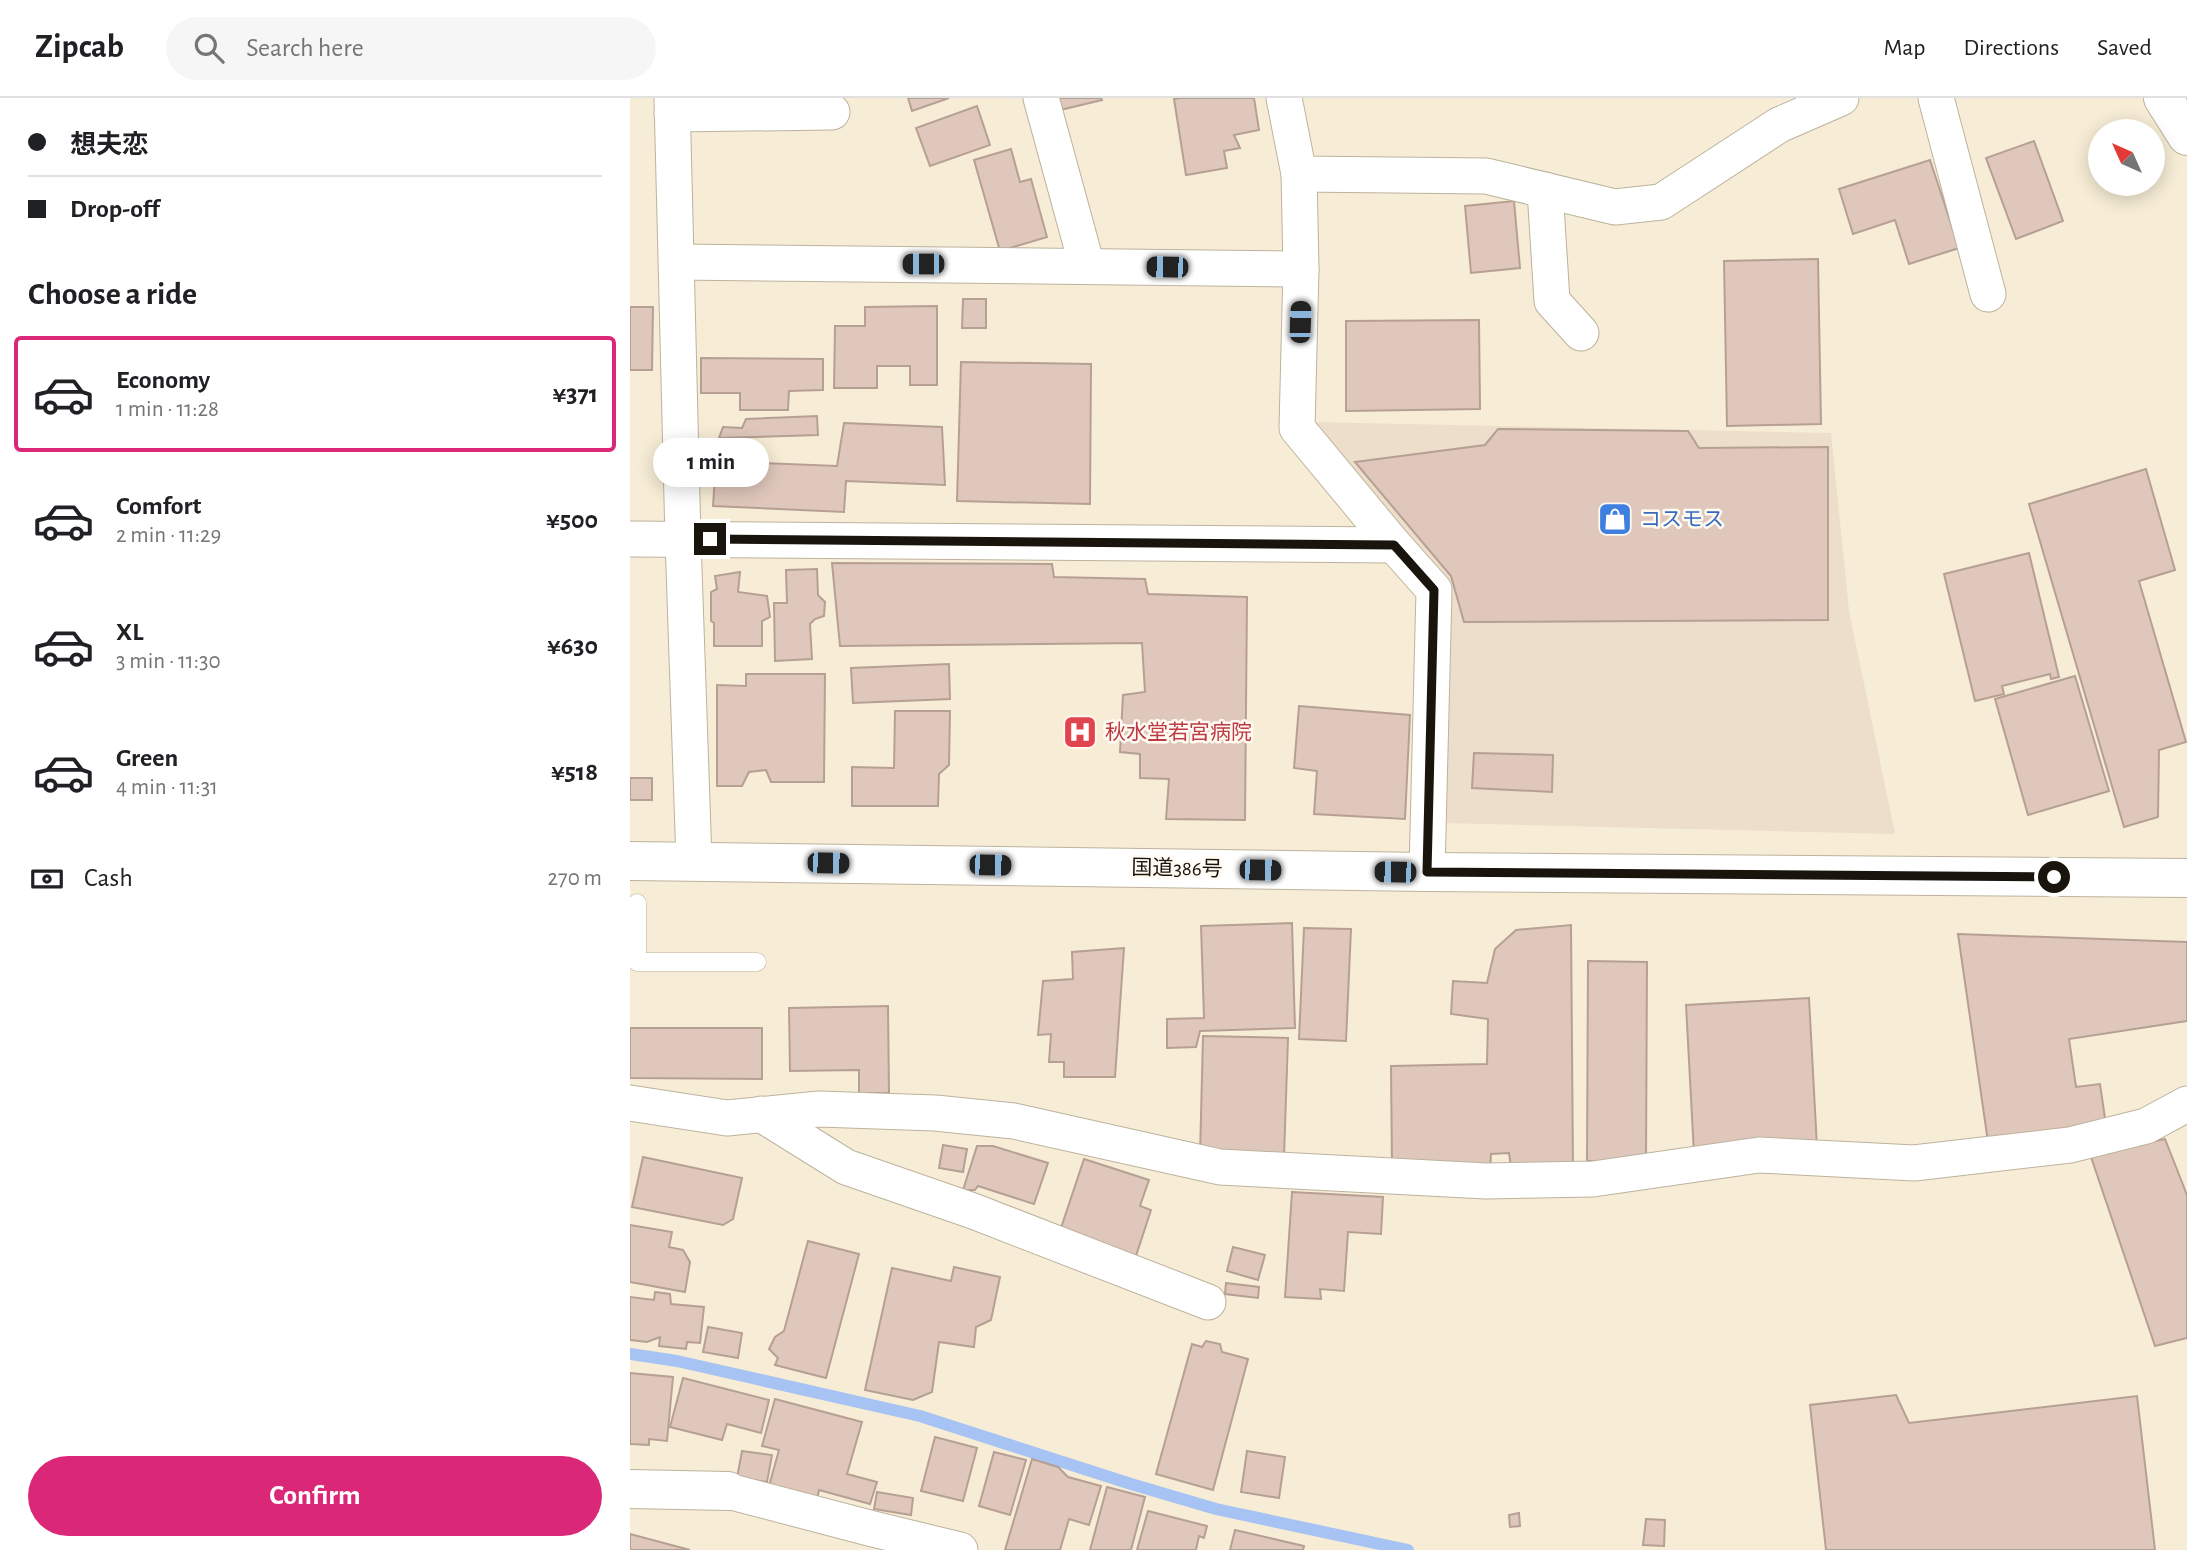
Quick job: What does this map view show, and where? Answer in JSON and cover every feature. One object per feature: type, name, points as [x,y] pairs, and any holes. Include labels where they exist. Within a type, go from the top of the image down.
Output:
[{"type":"main road","points":[[2163,98],[2187,136]]},
{"type":"main road","name":"国道386号","points":[[630,860],[1427,872],[2187,878]]},
{"type":"main road","points":[[630,1489],[728,1491]]},
{"type":"street","points":[[1041,98],[1087,266]]},
{"type":"street","points":[[1284,98],[1299,174],[1301,269],[1297,428],[1434,590],[1427,872]]},
{"type":"street","points":[[1299,174],[1486,176],[1615,207],[1661,202],[1779,125],[1841,98]]},
{"type":"street","points":[[1936,98],[1988,294]]},
{"type":"street","points":[[694,861],[672,106],[832,112]]},
{"type":"street","points":[[1545,190],[1552,301],[1581,333]]},
{"type":"street","points":[[677,262],[1301,269]]},
{"type":"street","points":[[630,539],[1394,545]]},
{"type":"street","points":[[630,1103],[727,1118],[819,1109],[935,1113],[1014,1121],[1220,1167],[1486,1181],[1593,1179],[1759,1155],[1914,1163],[2070,1145],[2146,1126],[2187,1104]]},
{"type":"street","points":[[761,1114],[846,1167],[973,1211],[1208,1303]]},
{"type":"street","points":[[728,1491],[960,1550]]},
{"type":"lane","points":[[637,903],[637,962],[757,962]]},
{"type":"shaded area","points":[[1310,422],[1831,433],[1849,611],[1895,834],[1439,823],[1441,586]]},
{"type":"building","points":[[908,98],[949,98],[912,111]]},
{"type":"building","points":[[1052,98],[1101,98],[1102,100],[1056,111]]},
{"type":"building","points":[[1254,98],[1259,130],[1234,135],[1240,148],[1224,151],[1227,168],[1186,175],[1174,99]]},
{"type":"building","points":[[977,106],[990,145],[930,166],[916,128]]},
{"type":"building","points":[[2034,141],[2063,221],[2016,239],[1986,158]]},
{"type":"building","points":[[1011,149],[1020,182],[1031,179],[1047,237],[1000,251],[974,160]]},
{"type":"building","points":[[1930,160],[1959,248],[1909,264],[1895,220],[1853,234],[1839,189]]},
{"type":"building","points":[[1514,201],[1520,268],[1471,273],[1465,206]]},
{"type":"building","points":[[1818,259],[1821,424],[1727,426],[1724,261]]},
{"type":"building","points":[[963,299],[986,299],[986,328],[962,328]]},
{"type":"building","points":[[937,306],[937,385],[910,385],[910,366],[877,366],[877,388],[834,388],[835,326],[865,326],[865,307]]},
{"type":"building","points":[[630,307],[653,307],[652,370],[630,370]]},
{"type":"building","points":[[1479,320],[1480,409],[1346,411],[1346,321]]},
{"type":"building","points":[[701,358],[823,359],[823,390],[789,391],[788,410],[740,410],[740,393],[701,393]]},
{"type":"building","points":[[961,362],[1091,364],[1090,504],[957,501]]},
{"type":"building","points":[[817,416],[818,435],[719,438],[723,427],[742,428],[746,419]]},
{"type":"building","points":[[844,423],[942,427],[945,485],[846,481],[844,512],[713,506],[716,461],[837,466]]},
{"type":"building","name":"コスモス","points":[[1498,429],[1688,431],[1699,448],[1828,447],[1828,620],[1464,622],[1451,576],[1355,462],[1485,445]]},
{"type":"building","points":[[2146,469],[2175,570],[2139,581],[2186,742],[2159,750],[2158,817],[2124,827],[2029,504]]},
{"type":"building","points":[[2029,553],[2059,677],[2051,679],[2050,674],[2002,686],[2004,694],[1975,701],[1944,574]]},
{"type":"building","points":[[832,563],[1052,564],[1054,577],[1145,579],[1148,594],[1247,597],[1245,820],[1166,819],[1169,779],[1140,778],[1140,754],[1120,752],[1123,695],[1145,692],[1142,643],[840,646]]},
{"type":"building","points":[[817,569],[818,595],[825,602],[824,616],[810,624],[812,659],[775,661],[774,603],[787,603],[786,570]]},
{"type":"building","points":[[740,572],[738,592],[767,596],[770,617],[762,621],[762,646],[714,646],[711,592],[717,589],[715,576]]},
{"type":"building","points":[[949,664],[950,699],[853,703],[851,668]]},
{"type":"building","points":[[746,674],[825,674],[824,782],[771,782],[766,770],[749,772],[742,786],[717,786],[717,685],[746,686]]},
{"type":"building","points":[[2075,676],[2109,791],[2028,815],[1995,699]]},
{"type":"building","points":[[1299,706],[1410,715],[1405,819],[1314,814],[1317,771],[1294,768]]},
{"type":"building","points":[[895,711],[950,711],[949,765],[939,774],[938,806],[852,806],[852,767],[894,768]]},
{"type":"building","points":[[1474,753],[1553,755],[1552,792],[1472,788]]},
{"type":"building","points":[[630,778],[652,778],[652,800],[630,800]]},
{"type":"building","points":[[1292,923],[1295,1028],[1200,1031],[1196,1047],[1167,1048],[1167,1019],[1204,1018],[1201,926]]},
{"type":"building","points":[[1571,925],[1573,1170],[1512,1174],[1509,1153],[1491,1154],[1490,1171],[1392,1167],[1391,1066],[1487,1064],[1488,1019],[1451,1014],[1453,981],[1487,983],[1495,949],[1516,930]]},
{"type":"building","points":[[1304,928],[1351,929],[1346,1041],[1299,1039]]},
{"type":"building","points":[[1958,934],[2187,942],[2187,1021],[2069,1039],[2076,1087],[2100,1084],[2106,1125],[1988,1142]]},
{"type":"building","points":[[1124,948],[1115,1077],[1064,1077],[1064,1062],[1049,1062],[1051,1034],[1038,1035],[1043,981],[1073,979],[1072,952]]},
{"type":"building","points":[[1588,961],[1647,962],[1646,1161],[1587,1161]]},
{"type":"building","points":[[1809,998],[1817,1147],[1694,1154],[1686,1005]]},
{"type":"building","points":[[888,1006],[889,1093],[859,1093],[859,1070],[790,1071],[789,1008]]},
{"type":"building","points":[[630,1028],[762,1028],[762,1079],[630,1078]]},
{"type":"building","points":[[1203,1036],[1288,1038],[1284,1157],[1200,1156]]},
{"type":"building","points":[[2165,1139],[2187,1195],[2187,1338],[2155,1346],[2090,1154]]},
{"type":"building","points":[[943,1145],[967,1149],[963,1172],[939,1168]]},
{"type":"building","points":[[977,1146],[993,1146],[1048,1163],[1034,1204],[978,1186],[975,1190],[963,1190]]},
{"type":"building","points":[[643,1157],[742,1178],[733,1219],[723,1225],[632,1207]]},
{"type":"building","points":[[1084,1159],[1149,1180],[1140,1206],[1151,1210],[1134,1262],[1060,1231]]},
{"type":"building","points":[[1292,1192],[1383,1197],[1381,1234],[1348,1232],[1344,1291],[1320,1289],[1321,1299],[1285,1297]]},
{"type":"building","points":[[630,1225],[672,1232],[669,1247],[683,1250],[690,1262],[685,1292],[630,1282]]},
{"type":"building","points":[[808,1241],[859,1254],[826,1378],[775,1365],[778,1358],[769,1349],[775,1337],[784,1331]]},
{"type":"building","points":[[1233,1247],[1265,1255],[1258,1280],[1227,1271]]},
{"type":"building","points":[[954,1267],[1000,1277],[991,1320],[976,1327],[974,1347],[939,1342],[932,1392],[913,1400],[865,1390],[892,1268],[951,1281]]},
{"type":"building","points":[[1226,1283],[1259,1287],[1258,1298],[1225,1294]]},
{"type":"building","points":[[655,1292],[670,1294],[671,1304],[704,1307],[700,1343],[687,1342],[686,1349],[659,1346],[660,1337],[647,1342],[630,1340],[630,1297],[654,1300]]},
{"type":"building","points":[[708,1327],[742,1333],[738,1358],[703,1352]]},
{"type":"building","points":[[1206,1341],[1220,1344],[1222,1352],[1248,1359],[1213,1490],[1156,1474],[1192,1344],[1202,1347]]},
{"type":"building","points":[[630,1373],[673,1377],[667,1441],[649,1439],[649,1445],[630,1444]]},
{"type":"building","points":[[683,1378],[769,1400],[761,1433],[727,1424],[722,1440],[670,1427]]},
{"type":"building","points":[[1896,1395],[1909,1423],[2137,1396],[2155,1550],[1826,1550],[1810,1405]]},
{"type":"building","points":[[775,1399],[862,1422],[847,1474],[877,1482],[870,1504],[819,1490],[817,1499],[769,1486],[779,1450],[762,1446]]},
{"type":"building","points":[[935,1437],[977,1448],[963,1501],[921,1491]]},
{"type":"building","points":[[742,1451],[772,1455],[767,1482],[737,1478]]},
{"type":"building","points":[[1247,1451],[1285,1457],[1279,1498],[1241,1492]]},
{"type":"building","points":[[994,1452],[1026,1460],[1010,1515],[979,1506]]},
{"type":"building","points":[[1032,1459],[1058,1467],[1068,1477],[1101,1486],[1089,1525],[1069,1519],[1060,1550],[1005,1550]]},
{"type":"building","points":[[1107,1487],[1145,1497],[1131,1550],[1090,1550]]},
{"type":"building","points":[[877,1492],[913,1498],[911,1515],[874,1509]]},
{"type":"building","points":[[1148,1511],[1207,1526],[1204,1538],[1199,1536],[1196,1550],[1137,1550]]},
{"type":"building","points":[[1519,1513],[1520,1526],[1510,1527],[1509,1515]]},
{"type":"building","points":[[1646,1519],[1665,1520],[1664,1546],[1643,1545]]},
{"type":"building","points":[[1235,1530],[1304,1546],[1303,1550],[1230,1550]]},
{"type":"building","points":[[630,1534],[690,1550],[630,1550]]},
{"type":"waterway","points":[[630,1354],[677,1361],[920,1416],[1216,1509],[1408,1550]]},
{"type":"place","name":"コスモス","points":[[1615,519]]},
{"type":"place","name":"秋水堂若宮病院","points":[[1080,732]]},
{"type":"route","points":[[710,539],[1394,545],[1434,590],[1427,872],[2054,877]]}]
